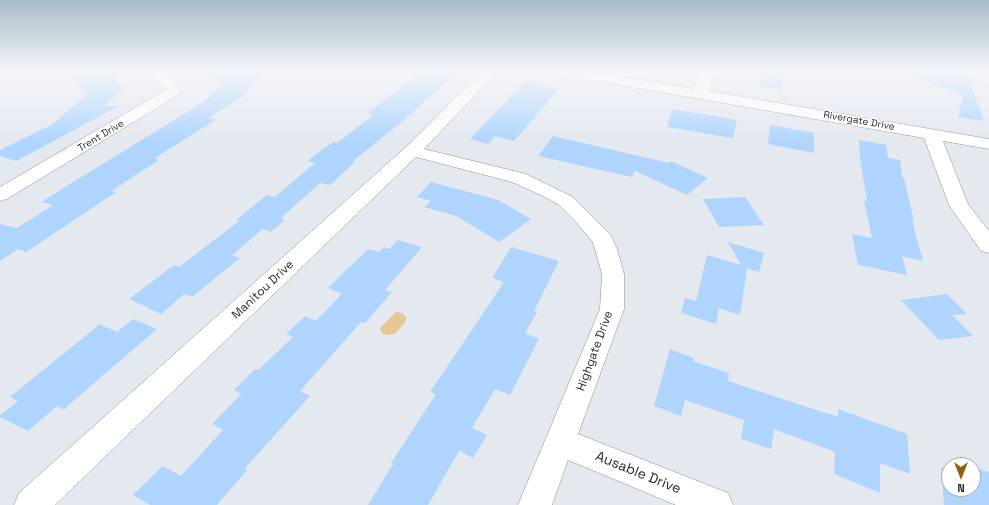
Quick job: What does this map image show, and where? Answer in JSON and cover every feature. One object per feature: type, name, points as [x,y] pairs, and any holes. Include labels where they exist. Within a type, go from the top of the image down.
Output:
[{"type":"street","name":"Trent Drive","points":[[0,195],[169,95]]},
{"type":"street","name":"Manitou Drive","points":[[31,505],[412,151],[468,95]]},
{"type":"street","name":"Rivergate Drive","points":[[703,95],[989,144]]},
{"type":"street","points":[[931,133],[959,205],[989,246]]},
{"type":"street","name":"Highgate Drive","points":[[412,151],[519,178],[552,193],[566,200],[602,239],[613,274],[612,308],[536,505]]},
{"type":"street","name":"Ausable Drive","points":[[561,442],[716,505]]},
{"type":"shaded area","points":[[396,312],[402,313],[406,317],[405,322],[395,334],[383,334],[380,330],[381,327]]},
{"type":"building","points":[[87,95],[116,95],[104,106],[119,106],[16,161],[0,156],[0,150],[51,125]]},
{"type":"building","points":[[211,95],[244,95],[208,118],[215,120],[155,158],[159,160],[111,191],[116,192],[26,252],[18,249],[0,261],[0,224],[17,228],[53,205],[41,202],[205,101]]},
{"type":"building","points":[[392,95],[433,95],[404,120],[353,161],[355,162],[330,185],[320,183],[281,218],[285,220],[271,232],[263,229],[232,255],[240,258],[192,297],[184,294],[161,314],[129,299],[174,265],[179,267],[239,221],[236,220],[267,195],[275,197],[315,163],[307,161],[333,142],[337,143],[373,115],[367,114]]},
{"type":"building","points":[[513,95],[554,95],[514,141],[495,136],[488,144],[470,139]]},
{"type":"building","points":[[962,95],[974,95],[984,121],[958,117],[963,95]]},
{"type":"building","points":[[673,109],[737,120],[733,138],[667,127]]},
{"type":"building","points":[[770,125],[814,133],[814,153],[768,144]]},
{"type":"building","points":[[553,136],[669,163],[671,161],[708,178],[687,195],[635,171],[632,177],[538,156]]},
{"type":"building","points":[[859,140],[886,145],[888,158],[900,160],[902,177],[904,178],[914,221],[912,221],[923,261],[902,256],[907,275],[858,265],[852,234],[872,238],[864,200],[867,201],[860,159]]},
{"type":"building","points":[[431,182],[498,200],[531,219],[499,242],[456,216],[424,207],[431,201],[417,197]]},
{"type":"building","points":[[745,197],[764,225],[719,227],[703,199]]},
{"type":"building","points":[[398,240],[422,247],[385,290],[392,292],[365,323],[361,322],[300,391],[310,396],[245,468],[247,470],[217,505],[150,505],[133,495],[163,466],[181,476],[223,430],[212,424],[241,394],[234,390],[255,369],[258,370],[293,337],[286,334],[305,316],[316,321],[342,294],[328,288],[368,249],[379,252],[384,247],[389,249]]},
{"type":"building","points":[[728,242],[764,253],[759,272],[747,268],[740,315],[719,308],[716,324],[681,313],[685,298],[696,301],[707,255],[741,265]]},
{"type":"building","points":[[511,247],[559,261],[534,311],[537,312],[525,333],[539,339],[510,395],[495,389],[472,428],[487,435],[473,458],[459,451],[428,505],[368,505],[393,464],[391,463],[436,394],[430,392],[504,282],[492,278]]},
{"type":"building","points":[[947,294],[967,314],[952,315],[973,336],[939,340],[901,300]]},
{"type":"building","points":[[133,319],[157,329],[63,410],[57,406],[28,431],[0,417],[0,415],[18,401],[10,397],[100,324],[117,332]]},
{"type":"building","points":[[670,349],[694,358],[693,361],[729,373],[728,381],[838,417],[838,409],[907,434],[910,474],[880,463],[880,493],[834,474],[835,452],[774,429],[771,449],[741,439],[744,420],[685,400],[681,416],[654,406]]},
{"type":"building","points":[[981,470],[989,472],[989,505],[944,505],[943,497],[981,497]]}]
